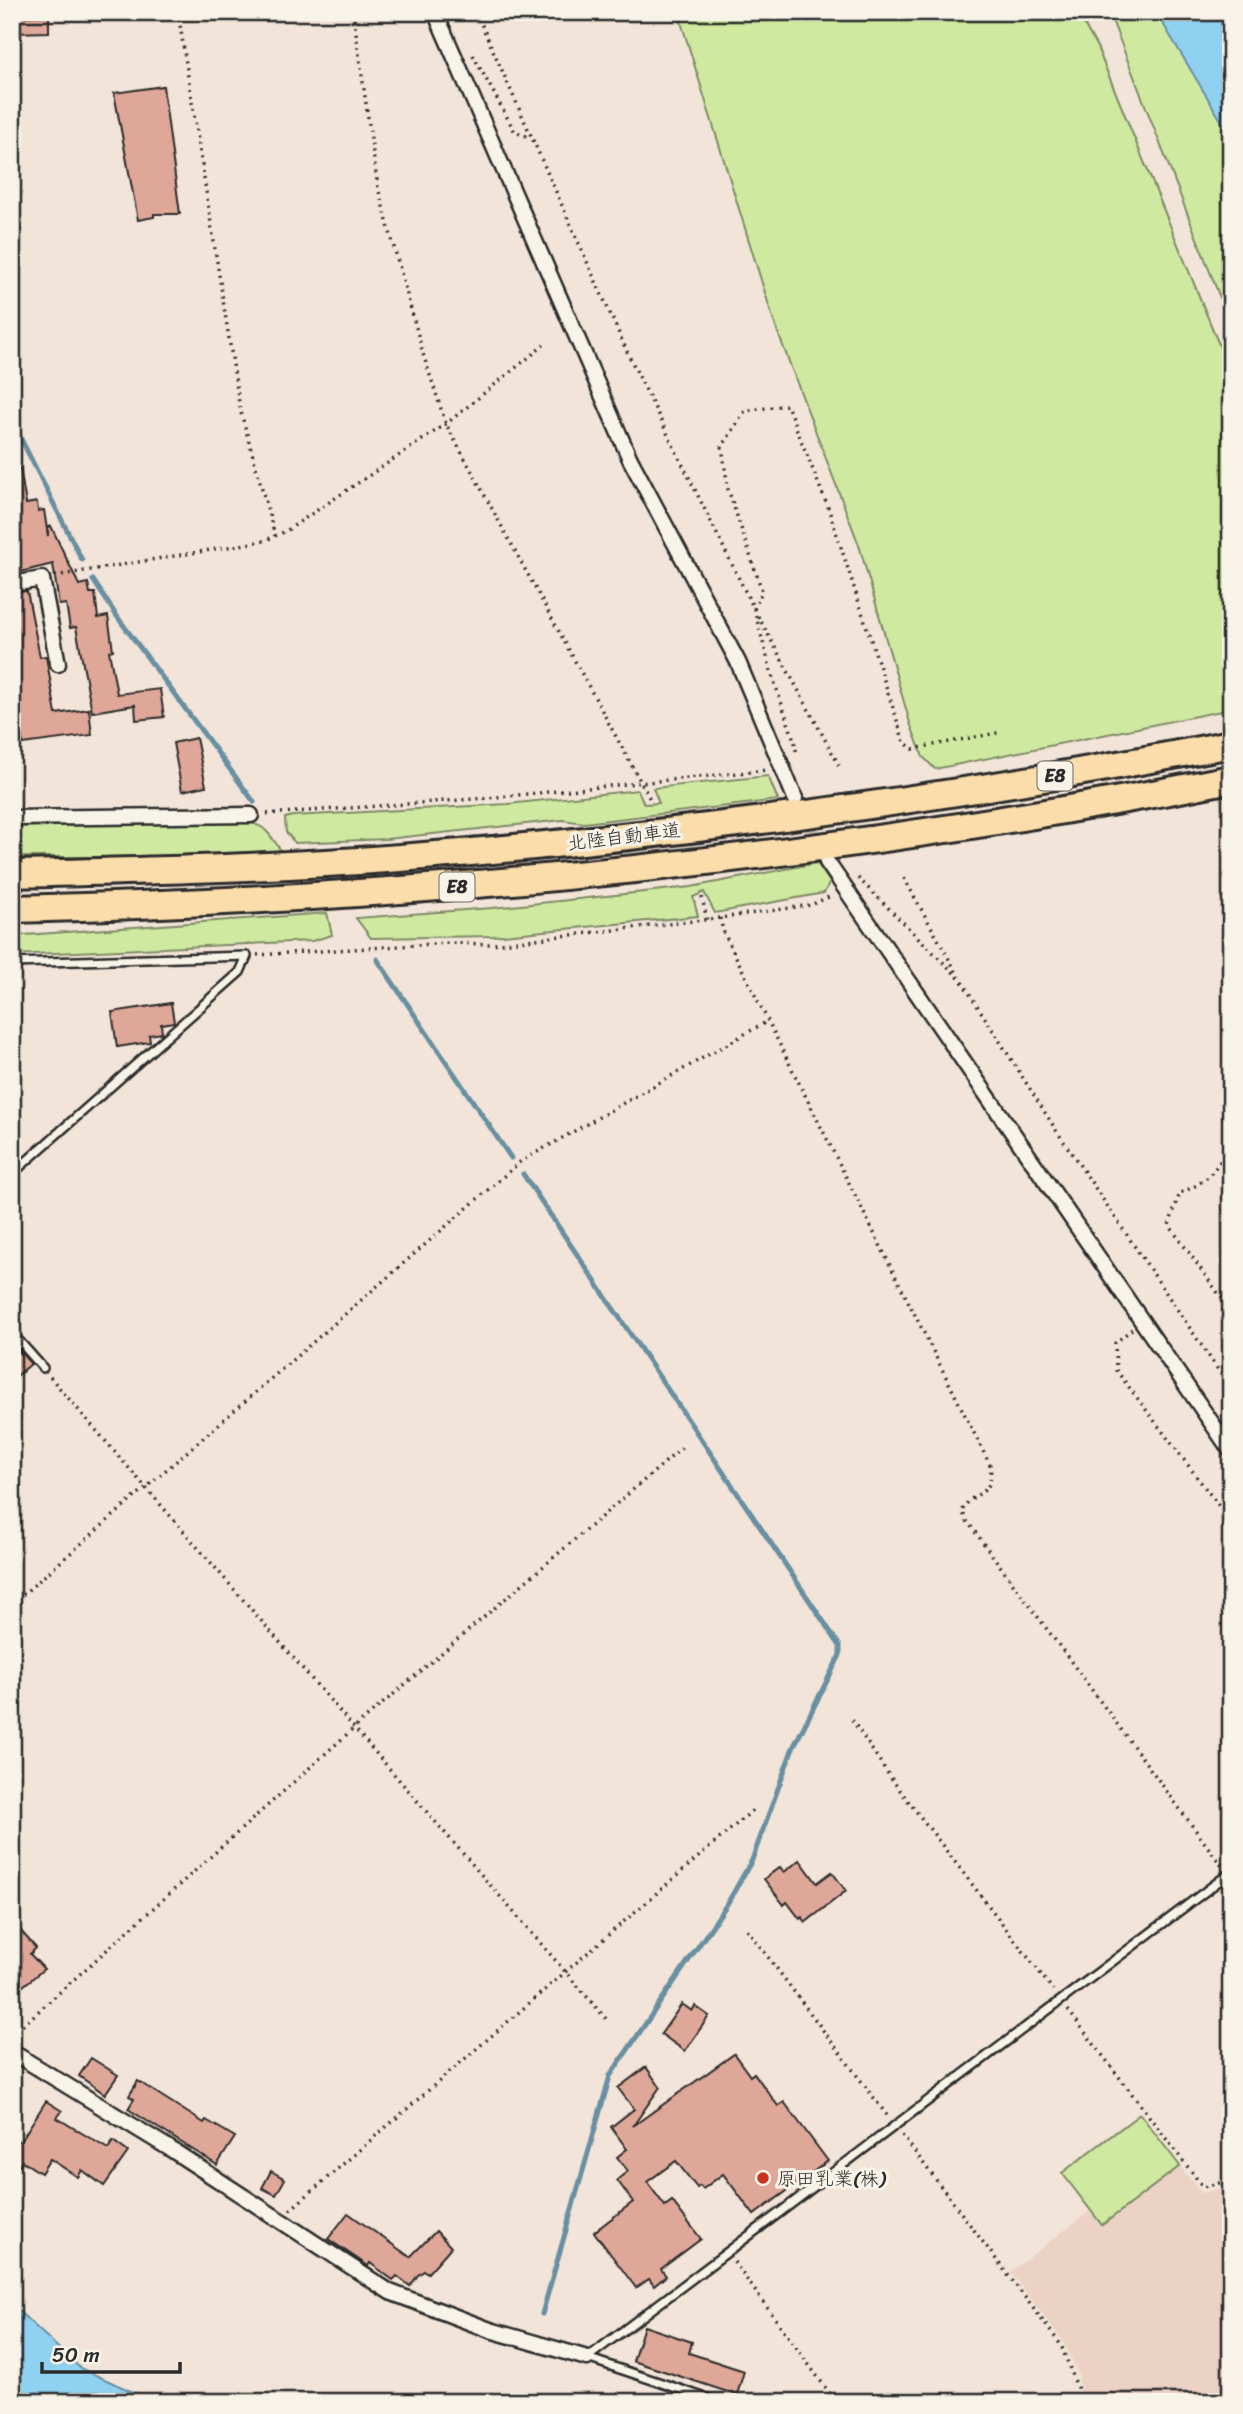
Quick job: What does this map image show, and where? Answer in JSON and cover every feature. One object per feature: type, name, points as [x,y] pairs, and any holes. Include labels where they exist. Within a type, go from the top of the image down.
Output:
[{"type":"highway","name":"北陸自動車道","points":[[12,874],[192,870],[398,858],[598,841],[1012,784],[1231,744]]},
{"type":"highway","name":"北陸自動車道","points":[[12,909],[190,905],[598,875],[899,835],[1231,779]]},
{"type":"street","points":[[435,12],[630,459],[738,662],[795,798]]},
{"type":"street","points":[[12,584],[41,579],[58,664]]},
{"type":"street","points":[[12,818],[251,815]]},
{"type":"street","points":[[837,873],[1231,1451]]},
{"type":"street","points":[[12,2052],[390,2292],[490,2330],[587,2358]]},
{"type":"lane","points":[[12,962],[247,956],[240,972],[12,1174]]},
{"type":"lane","points":[[12,1333],[43,1368]]},
{"type":"lane","points":[[587,2358],[1060,1998],[1230,1873]]},
{"type":"lane","points":[[587,2358],[718,2402]]},
{"type":"path","points":[[178,12],[240,409],[275,536]]},
{"type":"path","points":[[354,12],[378,188],[424,357],[446,424],[650,799]]},
{"type":"path","points":[[476,12],[529,137],[629,356],[754,609],[841,769]]},
{"type":"path","points":[[469,47],[515,132],[529,137]]},
{"type":"path","points":[[41,579],[264,541],[275,536],[446,424],[544,345]]},
{"type":"path","points":[[251,815],[488,798],[791,766],[797,760],[795,743],[754,609],[762,591],[728,489],[722,447],[746,411],[787,405],[829,510],[904,742],[913,749],[1002,732]]},
{"type":"path","points":[[247,956],[449,943],[492,944],[707,920],[811,905],[830,898],[837,873],[856,877],[870,887],[924,946],[961,980]]},
{"type":"path","points":[[904,878],[961,980],[1055,1130],[1231,1389]]},
{"type":"path","points":[[702,897],[707,920]]},
{"type":"path","points":[[720,918],[723,931],[766,1022],[989,1465],[992,1479],[986,1491],[967,1501],[962,1511],[967,1521],[1230,1873]]},
{"type":"path","points":[[12,1604],[520,1163],[766,1022]]},
{"type":"path","points":[[1231,1143],[1215,1171],[1202,1184],[1180,1193],[1169,1225],[1231,1311]]},
{"type":"path","points":[[1141,1321],[1115,1343],[1116,1370],[1231,1521]]},
{"type":"path","points":[[43,1368],[608,2021]]},
{"type":"path","points":[[12,2035],[354,1728],[683,1447]]},
{"type":"path","points":[[852,1720],[893,1781],[1203,2187],[1231,2180]]},
{"type":"path","points":[[282,2221],[292,2209],[754,1809]]},
{"type":"path","points":[[747,1929],[1061,2345],[1077,2387],[1076,2402]]},
{"type":"path","points":[[726,2251],[836,2402]]},
{"type":"shaded area","points":[[1180,2166],[1201,2193],[1231,2186],[1231,2402],[1080,2402],[1079,2376],[1064,2343],[1010,2272],[1091,2210],[1102,2225]]},
{"type":"green space","points":[[678,12],[1077,12],[1097,47],[1231,374],[1231,709],[935,769],[923,757],[910,723],[859,545],[775,325]]},
{"type":"green space","points":[[1172,16],[1231,105],[1231,326],[1112,20]]},
{"type":"green space","points":[[768,776],[778,800],[584,823],[563,820],[386,839],[295,843],[286,832],[285,818],[293,816],[508,804],[638,790],[644,804],[659,803],[653,788]]},
{"type":"green space","points":[[232,821],[261,827],[281,851],[132,857],[12,857],[12,827]]},
{"type":"green space","points":[[817,863],[830,882],[824,893],[715,913],[704,892],[693,897],[698,916],[493,936],[371,938],[356,918],[492,908],[691,887]]},
{"type":"green space","points":[[327,913],[332,935],[312,941],[12,955],[12,936]]},
{"type":"green space","points":[[1140,2114],[1180,2166],[1102,2225],[1062,2173]]},
{"type":"water","points":[[1156,12],[1231,12],[1231,137]]},
{"type":"water","points":[[12,2305],[80,2368],[155,2402],[12,2402]]},
{"type":"building","points":[[49,15],[49,32],[12,33],[12,17]]},
{"type":"building","points":[[163,86],[180,214],[154,214],[154,217],[138,220],[114,93]]},
{"type":"building","points":[[20,468],[26,504],[37,502],[38,511],[44,510],[48,536],[48,527],[51,526],[79,585],[88,583],[90,593],[95,593],[98,618],[108,616],[113,650],[109,651],[117,694],[160,689],[164,717],[136,720],[135,705],[92,712],[76,627],[70,628],[66,604],[59,605],[53,564],[12,574],[12,469]]},
{"type":"building","points":[[27,591],[40,657],[46,656],[56,714],[89,709],[92,735],[23,744],[12,694],[12,593]]},
{"type":"building","points":[[196,738],[206,786],[182,791],[173,743]]},
{"type":"building","points":[[171,1003],[174,1022],[161,1024],[162,1033],[149,1035],[150,1042],[117,1047],[112,1012]]},
{"type":"building","points":[[12,1343],[31,1364],[12,1380]]},
{"type":"building","points":[[800,1860],[817,1883],[832,1872],[846,1891],[806,1922],[802,1917],[800,1919],[787,1902],[784,1905],[764,1879],[780,1867],[784,1872]]},
{"type":"building","points":[[20,1930],[36,1948],[30,1954],[44,1969],[12,1995],[12,1937]]},
{"type":"building","points":[[682,2004],[692,2011],[695,2006],[709,2016],[685,2051],[661,2034]]},
{"type":"building","name":"原田乳業(株)","points":[[734,2054],[750,2076],[754,2073],[778,2106],[784,2102],[828,2161],[754,2215],[723,2174],[703,2189],[700,2186],[697,2188],[676,2161],[647,2182],[665,2206],[672,2201],[701,2239],[661,2269],[666,2276],[654,2286],[649,2279],[636,2288],[594,2232],[633,2202],[617,2180],[628,2171],[617,2157],[627,2149],[611,2127],[634,2109],[618,2088],[646,2067],[660,2087],[633,2126]]},
{"type":"building","points":[[91,2058],[118,2075],[105,2094],[79,2076]]},
{"type":"building","points":[[138,2081],[204,2123],[206,2120],[235,2137],[217,2165],[128,2109],[134,2099],[129,2096]]},
{"type":"building","points":[[46,2101],[62,2111],[57,2118],[108,2149],[113,2141],[128,2152],[104,2186],[82,2170],[78,2177],[50,2159],[41,2173],[22,2161],[12,2175],[12,2137],[20,2142]]},
{"type":"building","points":[[271,2171],[285,2179],[276,2195],[262,2188]]},
{"type":"building","points":[[348,2213],[410,2257],[436,2231],[451,2247],[428,2273],[424,2271],[418,2275],[410,2286],[397,2276],[393,2280],[370,2263],[368,2266],[328,2239]]},
{"type":"building","points":[[644,2326],[692,2342],[689,2353],[744,2371],[737,2395],[633,2361]]},
{"type":"waterway","points":[[12,421],[82,560]]},
{"type":"waterway","points":[[93,580],[254,802]]},
{"type":"waterway","points":[[377,959],[511,1158]]},
{"type":"waterway","points":[[523,1174],[840,1646],[840,1655],[792,1750],[752,1860],[727,1904],[610,2076],[542,2314]]},
{"type":"tunnel","points":[[801,810],[822,851]]},
{"type":"place","name":"原田乳業(株)","points":[[763,2178]]}]
